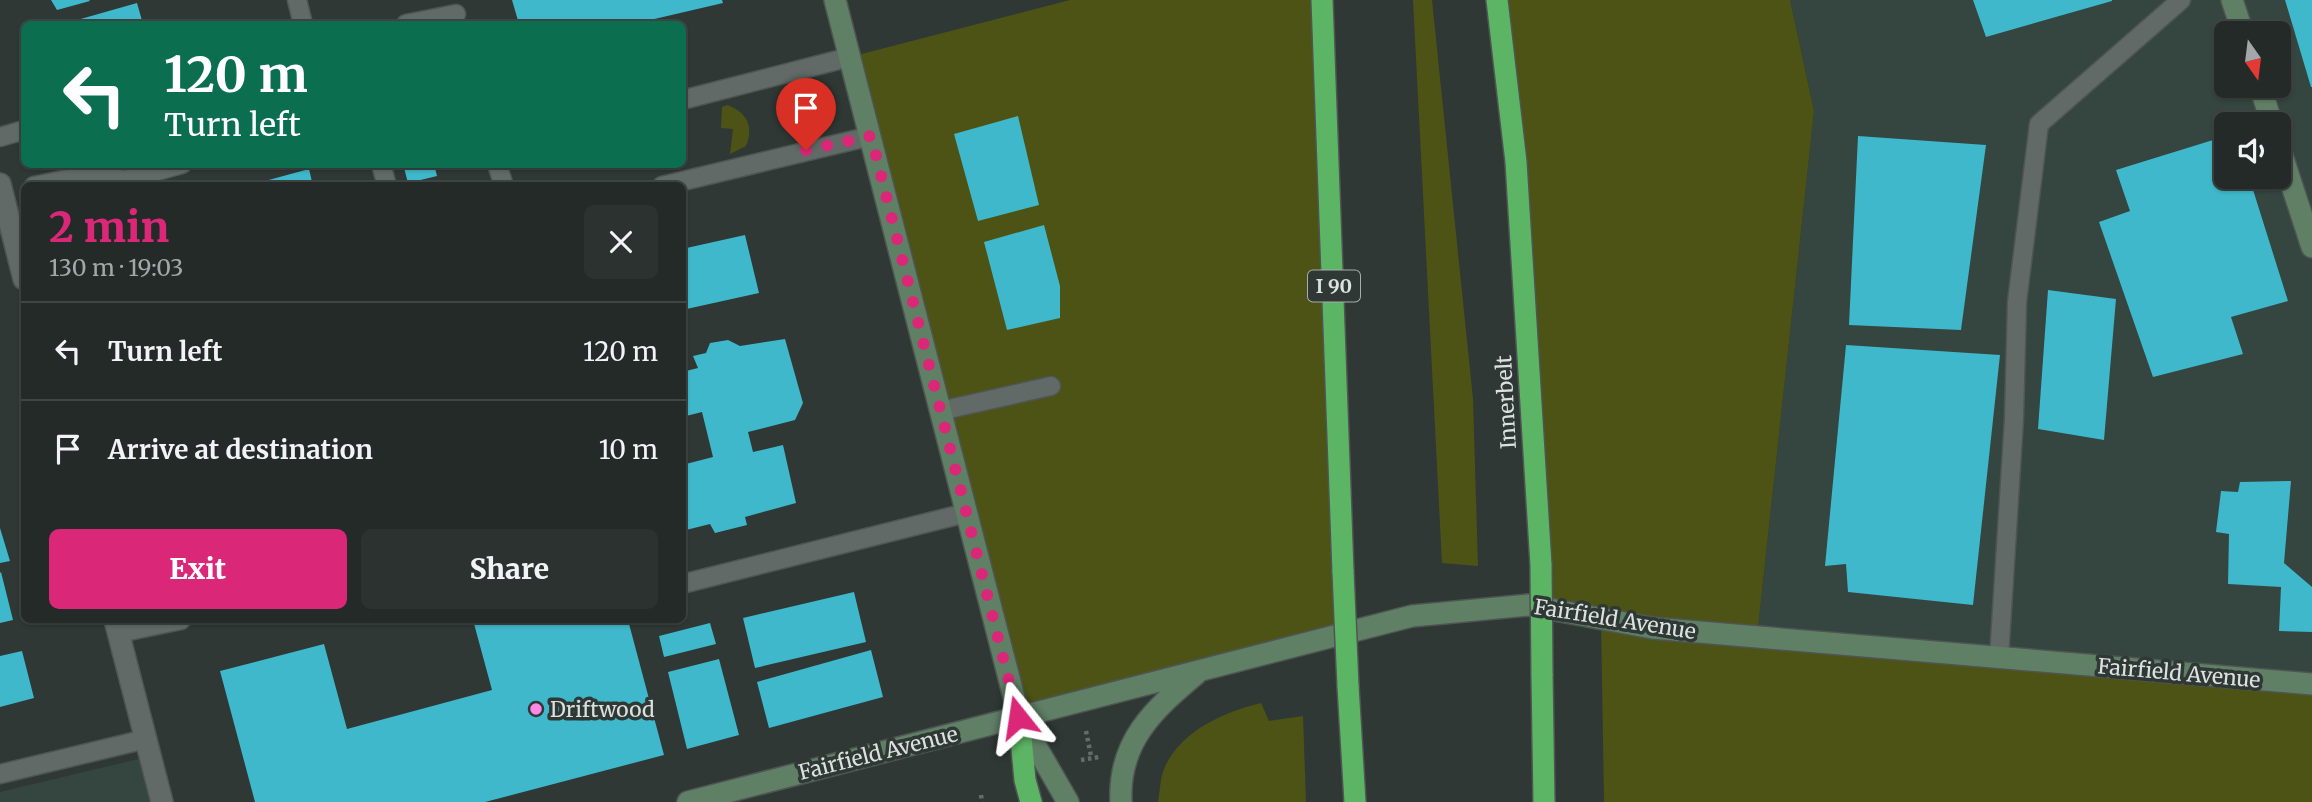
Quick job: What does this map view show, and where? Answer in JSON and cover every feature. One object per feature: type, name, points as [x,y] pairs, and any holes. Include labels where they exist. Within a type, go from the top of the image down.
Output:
[{"type":"highway","name":"I 90","points":[[1322,0],[1354,802]]},
{"type":"highway","name":"Innerbelt","points":[[1497,0],[1516,162],[1541,565],[1544,802]]},
{"type":"highway","points":[[1018,717],[1025,780],[1031,802]]},
{"type":"street","points":[[835,0],[1018,717],[1068,802]]},
{"type":"street","points":[[2232,0],[2239,21]]},
{"type":"street","points":[[2291,183],[2312,247]]},
{"type":"street","points":[[1,188],[21,267]]},
{"type":"street","name":"Fairfield Avenue","points":[[688,802],[1412,615],[1528,605],[1653,628],[2312,684]]},
{"type":"street","points":[[117,626],[162,802]]},
{"type":"street","points":[[1121,802],[1124,762],[1142,727],[1154,710],[1200,670]]},
{"type":"lane","points":[[297,0],[302,21]]},
{"type":"lane","points":[[1999,658],[2014,419],[2017,302],[2039,124],[2181,0]]},
{"type":"lane","points":[[419,21],[454,13]]},
{"type":"lane","points":[[686,99],[850,57]]},
{"type":"lane","points":[[0,137],[21,131]]},
{"type":"lane","points":[[679,182],[871,136]]},
{"type":"lane","points":[[54,182],[88,175],[125,180],[168,168]]},
{"type":"lane","points":[[1,188],[21,187]]},
{"type":"lane","points":[[940,411],[1051,386]]},
{"type":"lane","points":[[686,583],[966,513]]},
{"type":"lane","points":[[117,626],[149,623]]},
{"type":"lane","points":[[0,774],[146,739]]},
{"type":"path","points":[[1086,731],[1091,756]]},
{"type":"path","points":[[1081,760],[1091,756],[1110,758]]},
{"type":"path","points":[[981,794],[982,802]]},
{"type":"shaded area","points":[[1790,0],[2312,0],[2312,684],[1757,637],[1814,111]]},
{"type":"shaded area","points":[[151,756],[162,802],[0,802],[0,792]]},
{"type":"green space","points":[[1070,0],[1322,0],[1346,633],[1019,717],[850,57]]},
{"type":"green space","points":[[1413,0],[1432,0],[1473,399],[1478,566],[1442,563]]},
{"type":"green space","points":[[1497,0],[1790,0],[1814,111],[1757,637],[2312,684],[2312,802],[1604,802],[1601,619],[1541,607]]},
{"type":"green space","points":[[794,86],[820,88],[829,123],[807,138]]},
{"type":"green space","points":[[727,105],[740,112],[749,126],[746,146],[730,154],[733,129],[721,128],[722,107]]},
{"type":"green space","points":[[1261,703],[1269,721],[1303,716],[1306,802],[1158,802],[1164,769],[1181,744],[1218,718]]},
{"type":"building","points":[[51,0],[89,0],[90,1],[57,10]]},
{"type":"building","points":[[512,0],[722,0],[723,3],[646,21],[518,21]]},
{"type":"building","points":[[1973,0],[2112,0],[2112,1],[1986,37]]},
{"type":"building","points":[[2285,0],[2312,0],[2312,87],[2311,87]]},
{"type":"building","points":[[137,3],[142,21],[74,21]]},
{"type":"building","points":[[1018,116],[1039,205],[978,221],[954,134]]},
{"type":"building","points":[[1858,136],[1986,145],[1961,330],[1849,325]]},
{"type":"building","points":[[2214,140],[2214,189],[2253,189],[2288,301],[2231,317],[2243,354],[2153,377],[2099,222],[2130,211],[2116,170]]},
{"type":"building","points":[[404,168],[435,168],[437,176],[408,182]]},
{"type":"building","points":[[309,169],[312,182],[261,182]]},
{"type":"building","points":[[1044,225],[1060,286],[1060,318],[1007,330],[984,242]]},
{"type":"building","points":[[745,235],[759,293],[686,309],[686,248]]},
{"type":"building","points":[[2048,290],[2116,299],[2104,440],[2038,429]]},
{"type":"building","points":[[785,339],[803,403],[795,420],[748,432],[753,452],[783,445],[796,503],[745,517],[747,525],[715,533],[710,524],[686,530],[686,464],[713,457],[702,412],[686,416],[686,371],[698,368],[693,356],[706,353],[710,343],[728,340],[740,346]]},
{"type":"building","points":[[1846,345],[2000,355],[1973,605],[1848,592],[1846,564],[1825,566]]},
{"type":"building","points":[[2291,481],[2284,563],[2312,587],[2312,632],[2279,631],[2281,587],[2228,584],[2229,534],[2216,532],[2221,491],[2238,492],[2240,482]]},
{"type":"building","points":[[0,528],[10,561],[0,563]]},
{"type":"building","points":[[0,573],[13,620],[0,623]]},
{"type":"building","points":[[854,592],[866,642],[755,668],[743,618]]},
{"type":"building","name":"Driftwood","points":[[474,623],[629,623],[664,755],[485,802],[255,802],[220,671],[324,644],[347,729],[492,690]]},
{"type":"building","points":[[710,623],[716,644],[664,657],[659,636]]},
{"type":"building","points":[[871,650],[883,697],[769,728],[757,682]]},
{"type":"building","points":[[22,651],[34,698],[0,707],[0,656]]},
{"type":"building","points":[[719,659],[739,735],[687,749],[668,672]]},
{"type":"place","name":"Driftwood","points":[[536,709]]},
{"type":"route","points":[[806,150],[871,136],[1018,717]]}]
